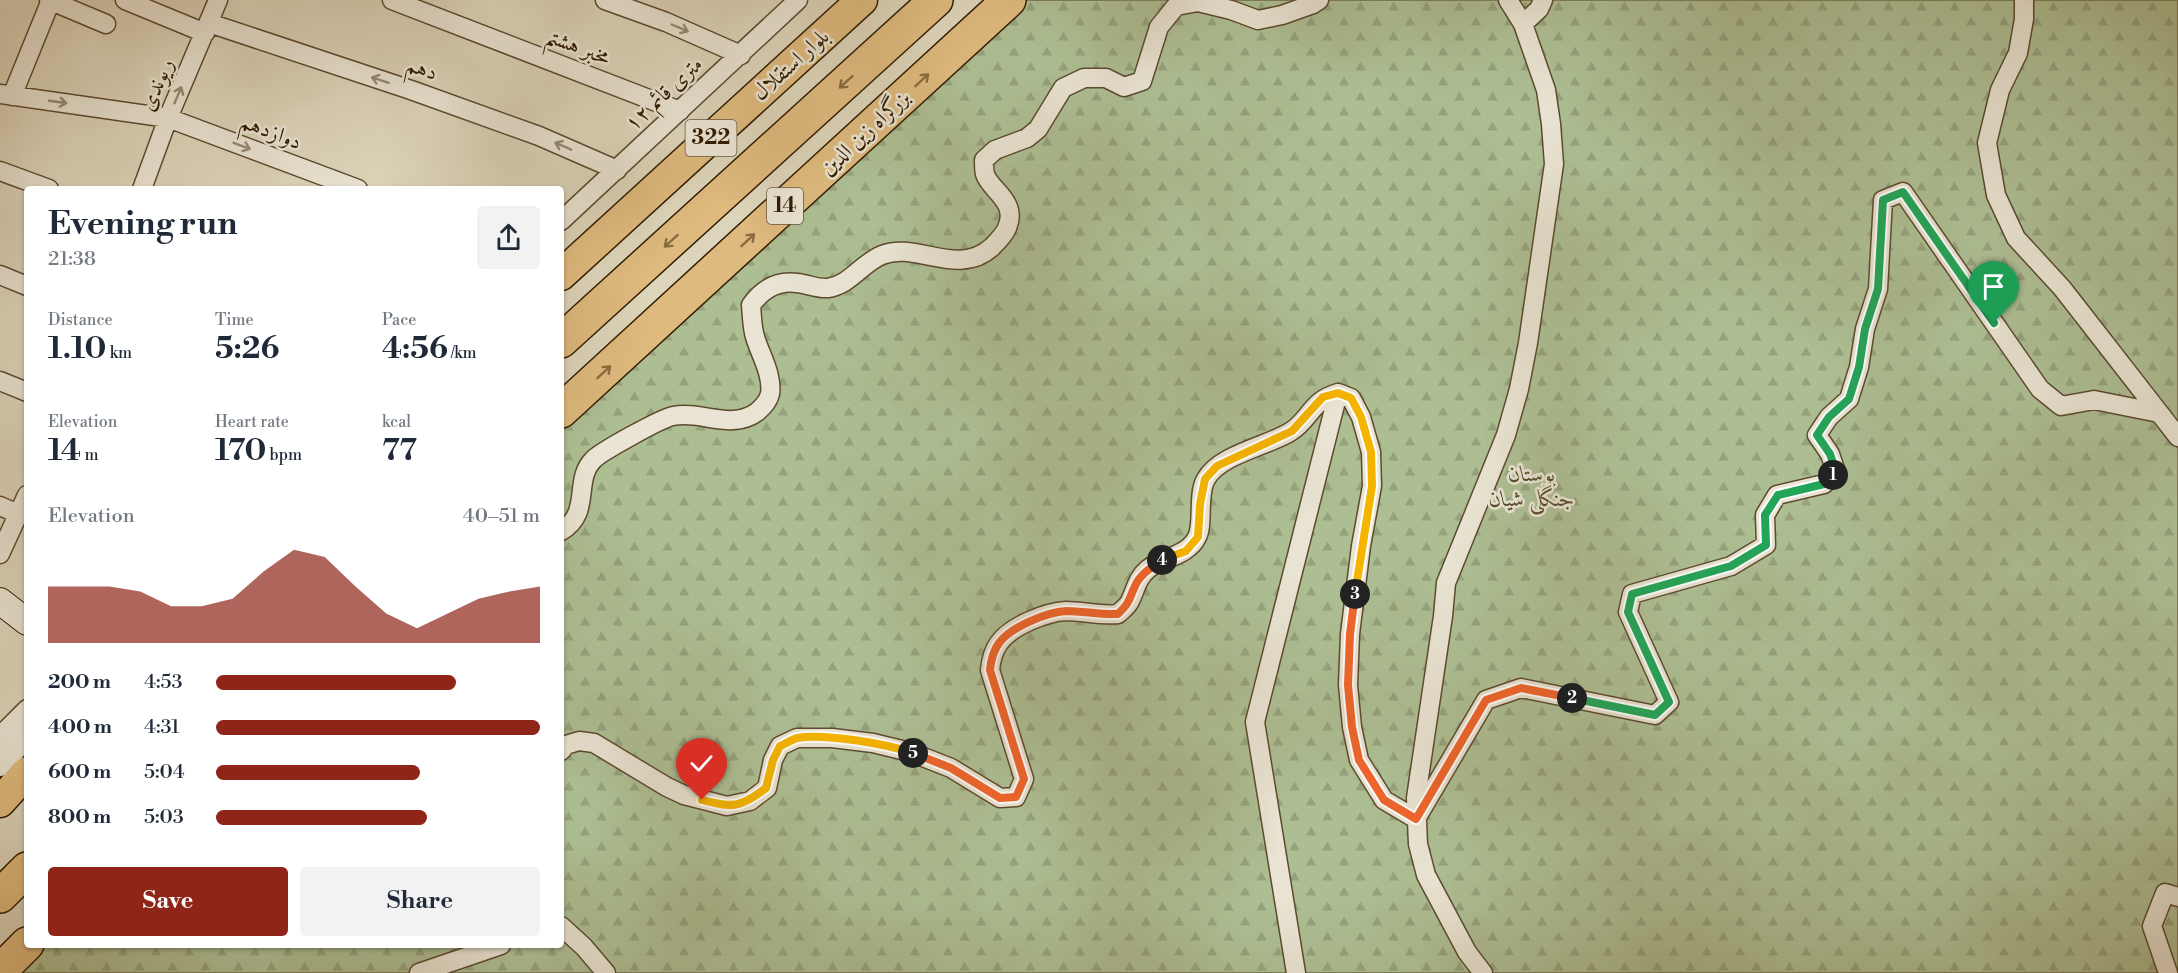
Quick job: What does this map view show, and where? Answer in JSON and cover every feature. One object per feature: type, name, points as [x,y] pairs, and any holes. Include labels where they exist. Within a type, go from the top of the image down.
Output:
[{"type":"highway","name":"14","points":[[564,338],[936,0]]},
{"type":"highway","name":"بزرگراه زین الدین","points":[[564,408],[1009,0]]},
{"type":"highway","points":[[0,897],[24,872]]},
{"type":"highway","points":[[0,971],[24,947]]},
{"type":"main road","name":"بلوار استقلال","points":[[564,253],[840,0]]},
{"type":"main road","name":"بلوار استقلال","points":[[564,272],[862,0]]},
{"type":"main road","points":[[0,601],[24,620]]},
{"type":"main road","points":[[0,764],[24,736]]},
{"type":"main road","points":[[0,779],[24,753]]},
{"type":"main road","points":[[0,802],[24,775]]},
{"type":"street","points":[[6,95],[51,0],[106,24]]},
{"type":"street","name":"دهم","points":[[124,0],[207,28],[411,90],[539,136],[617,170]]},
{"type":"street","name":"ریوندی","points":[[143,186],[168,118],[218,0]]},
{"type":"street","name":"مخبر هشتم","points":[[392,0],[680,111]]},
{"type":"street","points":[[605,0],[666,22],[741,55]]},
{"type":"street","name":"۱۲ متری قائم","points":[[564,218],[798,0]]},
{"type":"street","points":[[564,529],[573,522],[579,511],[584,474],[593,459],[658,421],[671,416],[687,414],[729,421],[751,416],[764,406],[770,393],[768,371],[754,334],[751,305],[765,289],[796,282],[817,288],[831,288],[846,281],[868,262],[884,254],[903,251],[934,258],[960,260],[983,255],[999,240],[1008,225],[1009,210],[999,191],[985,176],[984,160],[995,150],[1027,138],[1038,129],[1063,88],[1084,78],[1106,78],[1124,87],[1142,81],[1159,27],[1176,6],[1198,2],[1231,10],[1258,20],[1282,15],[1319,0]]},
{"type":"street","points":[[1483,973],[1467,952],[1426,875],[1418,844],[1416,798],[1446,583],[1506,435],[1519,389],[1528,343],[1554,164],[1551,124],[1545,90],[1523,24],[1508,0]]},
{"type":"street","points":[[1523,24],[1539,9],[1543,0]]},
{"type":"street","points":[[2024,0],[2024,19],[2018,53],[2000,90],[1987,143],[1996,195],[2016,238],[2062,288],[2178,437]]},
{"type":"street","name":"دوازدهم","points":[[6,95],[168,118],[350,186]]},
{"type":"street","points":[[0,171],[41,186]]},
{"type":"street","points":[[1416,819],[1486,700],[1521,688],[1655,715],[1669,702],[1628,612],[1632,594],[1731,566],[1749,556],[1766,545],[1765,515],[1778,495],[1824,484],[1836,472],[1830,454],[1817,435],[1829,417],[1849,399],[1859,367],[1865,329],[1878,289],[1883,200],[1903,192],[2040,389],[2061,406],[2094,400],[2159,413]]},
{"type":"street","points":[[0,275],[24,285]]},
{"type":"street","points":[[0,381],[24,391]]},
{"type":"street","points":[[564,747],[579,741],[594,743],[667,788],[727,807],[750,801],[766,788],[773,760],[780,746],[797,738],[832,738],[873,743],[910,752],[951,768],[1000,798],[1016,797],[1024,779],[990,670],[992,657],[1000,641],[1040,616],[1065,611],[1100,615],[1118,614],[1130,602],[1135,585],[1147,570],[1164,559],[1186,551],[1198,537],[1200,504],[1205,479],[1217,466],[1292,431],[1323,397],[1338,393],[1351,398],[1361,417],[1371,452],[1372,486],[1361,546],[1350,634],[1348,685],[1352,727],[1359,760],[1379,793],[1384,800],[1416,819]]},
{"type":"street","points":[[1296,973],[1255,722],[1338,393]]},
{"type":"street","points":[[0,554],[24,501]]},
{"type":"street","points":[[0,506],[18,514]]},
{"type":"street","points":[[0,736],[24,712]]},
{"type":"street","points":[[2168,973],[2152,926],[2165,893],[2178,897]]},
{"type":"street","points":[[564,929],[584,947],[606,973]]},
{"type":"street","points":[[419,973],[492,948]]},
{"type":"green space","name":"بوستان جنگلی شیان","points":[[1001,0],[2178,0],[2178,973],[0,973],[24,948],[564,948],[564,405]]},
{"type":"route","points":[[702,800],[727,807],[750,801],[766,788],[772,772],[773,760],[780,746],[797,738],[832,738],[873,743],[910,752],[951,768],[1000,798],[1016,797],[1024,779],[990,670],[992,657],[1000,641],[1040,616],[1065,611],[1100,615],[1118,614],[1130,602],[1135,585],[1147,570],[1164,559],[1186,551],[1198,537],[1200,504],[1205,479],[1217,466],[1292,431],[1323,397],[1338,393],[1351,398],[1361,417],[1371,452],[1372,486],[1361,546],[1350,634],[1348,685],[1352,727],[1359,760],[1374,787],[1384,800],[1416,819],[1486,700],[1521,688],[1655,715],[1669,702],[1628,612],[1632,594],[1731,566],[1766,545],[1765,515],[1778,495],[1824,484],[1836,472],[1830,454],[1817,435],[1829,417],[1849,399],[1859,367],[1865,329],[1878,289],[1883,200],[1903,192],[1994,323]]}]
